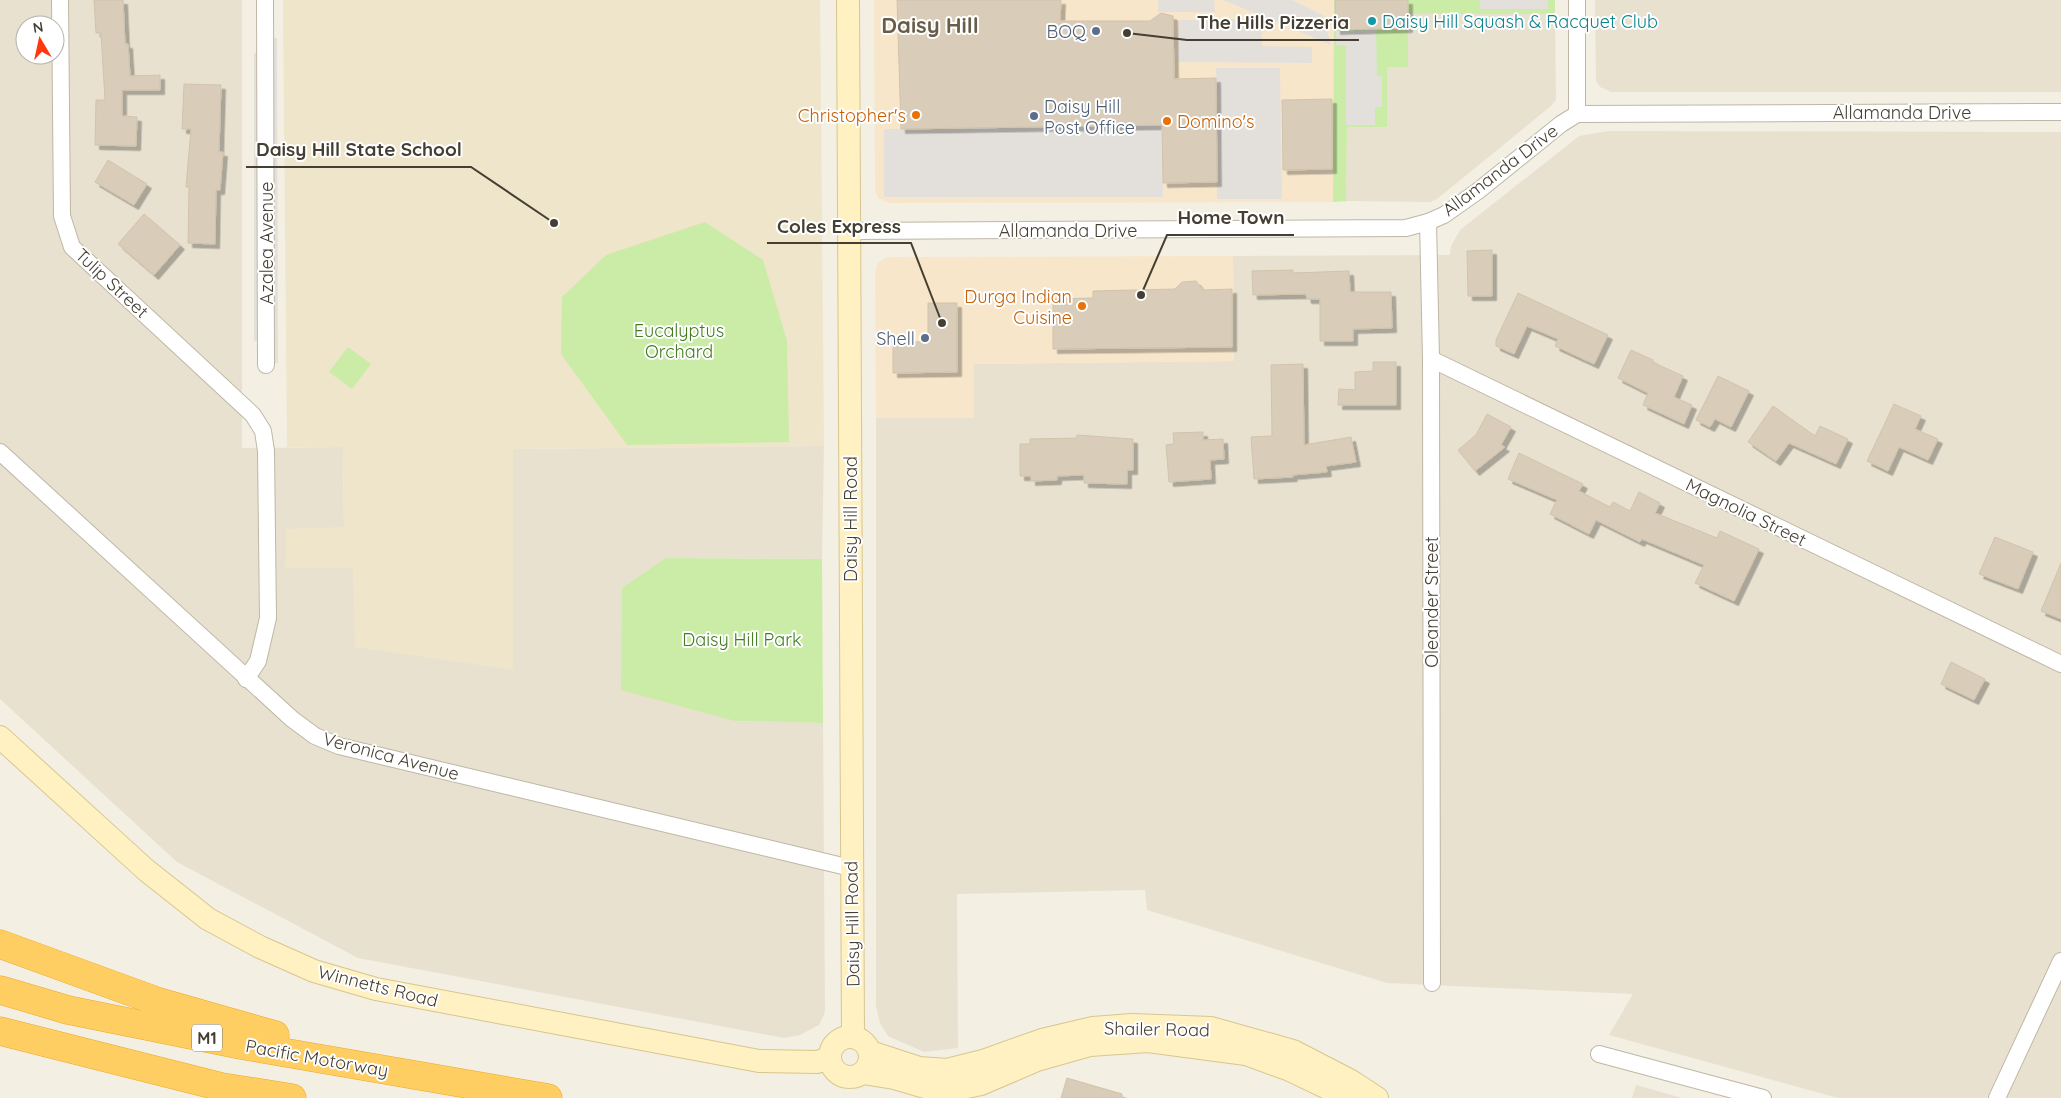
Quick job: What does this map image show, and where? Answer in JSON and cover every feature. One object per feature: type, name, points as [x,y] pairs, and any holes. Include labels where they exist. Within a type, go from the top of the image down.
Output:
[{"type":"highway","points":[[0,944],[159,1002],[416,1075]]},
{"type":"highway","name":"Pacific Motorway","points":[[0,990],[78,1012],[241,1045],[548,1098]]},
{"type":"highway","points":[[0,1031],[222,1087],[292,1098]]},
{"type":"street","name":"Tulip Street","points":[[60,0],[62,216],[72,247],[253,415],[263,431],[266,451],[268,618],[258,661],[246,679]]},
{"type":"street","name":"Azalea Avenue","points":[[265,0],[266,365]]},
{"type":"street","name":"Daisy Hill Road","points":[[848,0],[853,1037]]},
{"type":"street","points":[[1576,114],[1577,0]]},
{"type":"street","name":"Allamanda Drive","points":[[849,231],[1406,228],[1444,215],[1478,191],[1576,114],[2061,112]]},
{"type":"street","name":"Oleander Street","points":[[1428,222],[1431,359],[1432,983]]},
{"type":"street","name":"Magnolia Street","points":[[1431,359],[2061,664]]},
{"type":"street","name":"Veronica Avenue","points":[[0,452],[246,679],[292,720],[315,736],[340,746],[851,868]]},
{"type":"street","name":"Winnetts Road","points":[[0,737],[146,870],[208,919],[260,947],[314,971],[376,989],[759,1061],[817,1062],[830,1058]]},
{"type":"street","points":[[1997,1098],[2061,961]]},
{"type":"street","name":"Shailer Road","points":[[866,1063],[947,1070],[983,1061],[1042,1040],[1092,1028],[1132,1025],[1211,1028],[1293,1051],[1351,1081],[1377,1098]]},
{"type":"street","points":[[853,1037],[864,1042],[866,1063],[851,1077],[839,1074],[831,1064],[830,1058],[833,1046],[842,1038],[853,1037]]},
{"type":"street","name":"Shailer Road","points":[[866,1063],[894,1078],[932,1088],[957,1088],[981,1084],[1037,1060],[1090,1045],[1148,1041],[1246,1054],[1290,1070],[1348,1098]]},
{"type":"street","points":[[1599,1054],[1762,1098]]},
{"type":"shaded area","points":[[0,0],[242,0],[242,448],[343,447],[344,528],[286,529],[286,568],[353,568],[513,669],[513,449],[824,446],[822,559],[666,558],[735,721],[823,723],[825,1012],[819,1025],[800,1035],[784,1038],[358,958],[177,862],[0,699]]},
{"type":"shaded area","points":[[283,0],[820,0],[824,446],[513,449],[513,670],[355,647],[353,568],[285,568],[286,529],[344,527],[343,447],[287,447]]},
{"type":"shaded area","points":[[874,0],[1334,0],[1333,202],[889,203],[878,198],[875,190]]},
{"type":"shaded area","points":[[1158,0],[1214,0],[1215,12],[1158,12]]},
{"type":"shaded area","points":[[1223,0],[1292,0],[1323,15],[1331,45]]},
{"type":"shaded area","points":[[1480,0],[1548,0],[1548,9],[1480,9]]},
{"type":"shaded area","points":[[1595,0],[2061,0],[2061,92],[1611,92],[1600,87],[1596,81]]},
{"type":"shaded area","points":[[1408,14],[1555,14],[1556,100],[1437,199],[1430,202],[1346,201],[1347,127],[1387,127],[1387,67]]},
{"type":"shaded area","points":[[1261,19],[1262,46],[1312,47],[1312,63],[1178,62],[1179,20]]},
{"type":"shaded area","points":[[1376,30],[1377,76],[1382,76],[1382,107],[1375,107],[1375,125],[1346,125],[1346,46],[1336,45],[1336,31]]},
{"type":"shaded area","points":[[271,38],[277,38],[278,363],[272,363]]},
{"type":"shaded area","points":[[254,53],[259,53],[260,341],[254,341]]},
{"type":"shaded area","points":[[1216,68],[1280,68],[1282,199],[1217,199]]},
{"type":"shaded area","points":[[1162,125],[1163,197],[884,197],[884,129]]},
{"type":"shaded area","points":[[1609,131],[2061,132],[2061,1098],[1838,1098],[1609,1035],[1633,994],[1387,983],[1147,910],[1145,890],[957,894],[958,1048],[924,1052],[888,1036],[880,1023],[876,1006],[876,418],[974,418],[974,364],[1234,361],[1233,256],[1450,255],[1451,246],[1460,230],[1579,136]]},
{"type":"shaded area","points":[[1233,256],[1234,361],[974,364],[974,418],[876,418],[875,273],[878,263],[883,259],[889,257]]},
{"type":"shaded area","points":[[1636,1085],[1682,1098],[1632,1098]]},
{"type":"green space","points":[[1334,0],[1555,0],[1555,14],[1408,14],[1408,67],[1387,67],[1387,127],[1347,127],[1346,201],[1333,202]]},
{"type":"green space","name":"Eucalyptus Orchard","points":[[705,222],[763,260],[787,341],[789,442],[627,445],[561,354],[562,297],[606,255]]},
{"type":"green space","points":[[348,347],[371,364],[352,389],[329,372]]},
{"type":"green space","name":"Daisy Hill Park","points":[[666,558],[822,559],[823,723],[735,721],[621,690],[622,588]]},
{"type":"building","points":[[94,0],[123,0],[125,44],[128,44],[130,76],[160,75],[160,90],[122,90],[122,116],[137,117],[136,146],[95,145],[96,100],[105,100],[101,33],[96,33]]},
{"type":"building","points":[[897,0],[1061,0],[1060,21],[1150,21],[1161,13],[1173,16],[1174,79],[1216,78],[1217,182],[1163,183],[1162,125],[901,129]]},
{"type":"building","name":"Daisy Hill Squash & Racquet Club","points":[[1335,0],[1408,0],[1408,28],[1336,30]]},
{"type":"building","points":[[184,84],[221,85],[219,152],[223,152],[220,190],[216,190],[215,244],[188,243],[189,187],[186,187],[191,129],[182,129]]},
{"type":"building","points":[[1332,99],[1332,169],[1283,170],[1282,100]]},
{"type":"building","points":[[108,160],[147,184],[134,205],[95,182]]},
{"type":"building","points":[[144,214],[180,245],[154,275],[118,244]]},
{"type":"building","points":[[1492,250],[1492,296],[1468,296],[1467,251]]},
{"type":"building","points":[[1293,270],[1293,273],[1349,271],[1350,292],[1391,292],[1392,328],[1353,329],[1353,341],[1320,341],[1320,299],[1307,299],[1306,294],[1253,295],[1252,271]]},
{"type":"building","points":[[1196,281],[1203,290],[1232,289],[1232,347],[1053,349],[1053,299],[1093,298],[1093,291],[1175,289],[1182,282]]},
{"type":"building","points":[[1518,293],[1608,335],[1594,364],[1555,346],[1558,339],[1527,326],[1514,354],[1496,346],[1496,340]]},
{"type":"building","points":[[928,303],[957,303],[957,372],[893,373],[893,342],[928,342]]},
{"type":"building","points":[[1631,350],[1683,376],[1674,397],[1692,405],[1684,424],[1643,405],[1648,393],[1618,378]]},
{"type":"building","points":[[1373,362],[1396,362],[1396,405],[1338,405],[1339,389],[1355,390],[1355,372],[1373,371]]},
{"type":"building","points":[[1303,364],[1304,445],[1351,437],[1356,462],[1326,466],[1327,472],[1292,475],[1293,477],[1254,479],[1251,437],[1272,436],[1271,365]]},
{"type":"building","points":[[1718,376],[1749,391],[1731,427],[1715,419],[1710,427],[1696,420]]},
{"type":"building","points":[[1894,404],[1921,416],[1915,429],[1938,439],[1928,460],[1899,447],[1888,471],[1867,461]]},
{"type":"building","points":[[1773,406],[1815,436],[1820,426],[1848,439],[1836,464],[1789,443],[1776,461],[1748,442]]},
{"type":"building","points":[[1487,414],[1511,427],[1501,445],[1505,447],[1475,471],[1458,450],[1476,435]]},
{"type":"building","points":[[1203,432],[1203,440],[1223,439],[1224,459],[1210,460],[1211,479],[1169,482],[1166,445],[1174,444],[1173,433]]},
{"type":"building","points":[[1077,435],[1133,439],[1133,470],[1127,470],[1127,484],[1084,483],[1084,475],[1057,476],[1057,480],[1031,481],[1031,476],[1020,476],[1020,444],[1030,444],[1030,439],[1077,438]]},
{"type":"building","points":[[1519,453],[1583,484],[1579,491],[1610,507],[1613,502],[1630,511],[1639,492],[1660,503],[1655,513],[1717,538],[1720,531],[1759,549],[1734,601],[1695,583],[1704,565],[1642,539],[1640,542],[1596,520],[1589,534],[1550,514],[1557,500],[1508,479]]},
{"type":"building","points":[[1995,537],[2033,552],[2018,589],[1979,574]]},
{"type":"building","points":[[2061,563],[2061,619],[2041,611]]},
{"type":"building","points":[[1951,662],[1985,679],[1974,700],[1941,684]]},
{"type":"building","points":[[1067,1078],[1122,1094],[1122,1098],[1061,1098]]},
{"type":"place","name":"Daisy Hill Squash & Racquet Club","points":[[1372,21]]},
{"type":"place","name":"BOQ","points":[[1096,31]]},
{"type":"place","name":"The Hills Pizzeria","points":[[1127,33]]},
{"type":"place","name":"Christopher's","points":[[916,115]]},
{"type":"place","name":"Daisy Hill Post Office","points":[[1034,116]]},
{"type":"place","name":"Domino's","points":[[1167,121]]},
{"type":"place","name":"Daisy Hill State School","points":[[554,223]]},
{"type":"place","name":"Home Town","points":[[1141,295]]},
{"type":"place","name":"Durga Indian Cuisine","points":[[1082,306]]},
{"type":"place","name":"Coles Express","points":[[942,323]]},
{"type":"place","name":"Shell","points":[[925,338]]},
{"type":"district","name":"Daisy Hill","points":[[930,25]]}]
